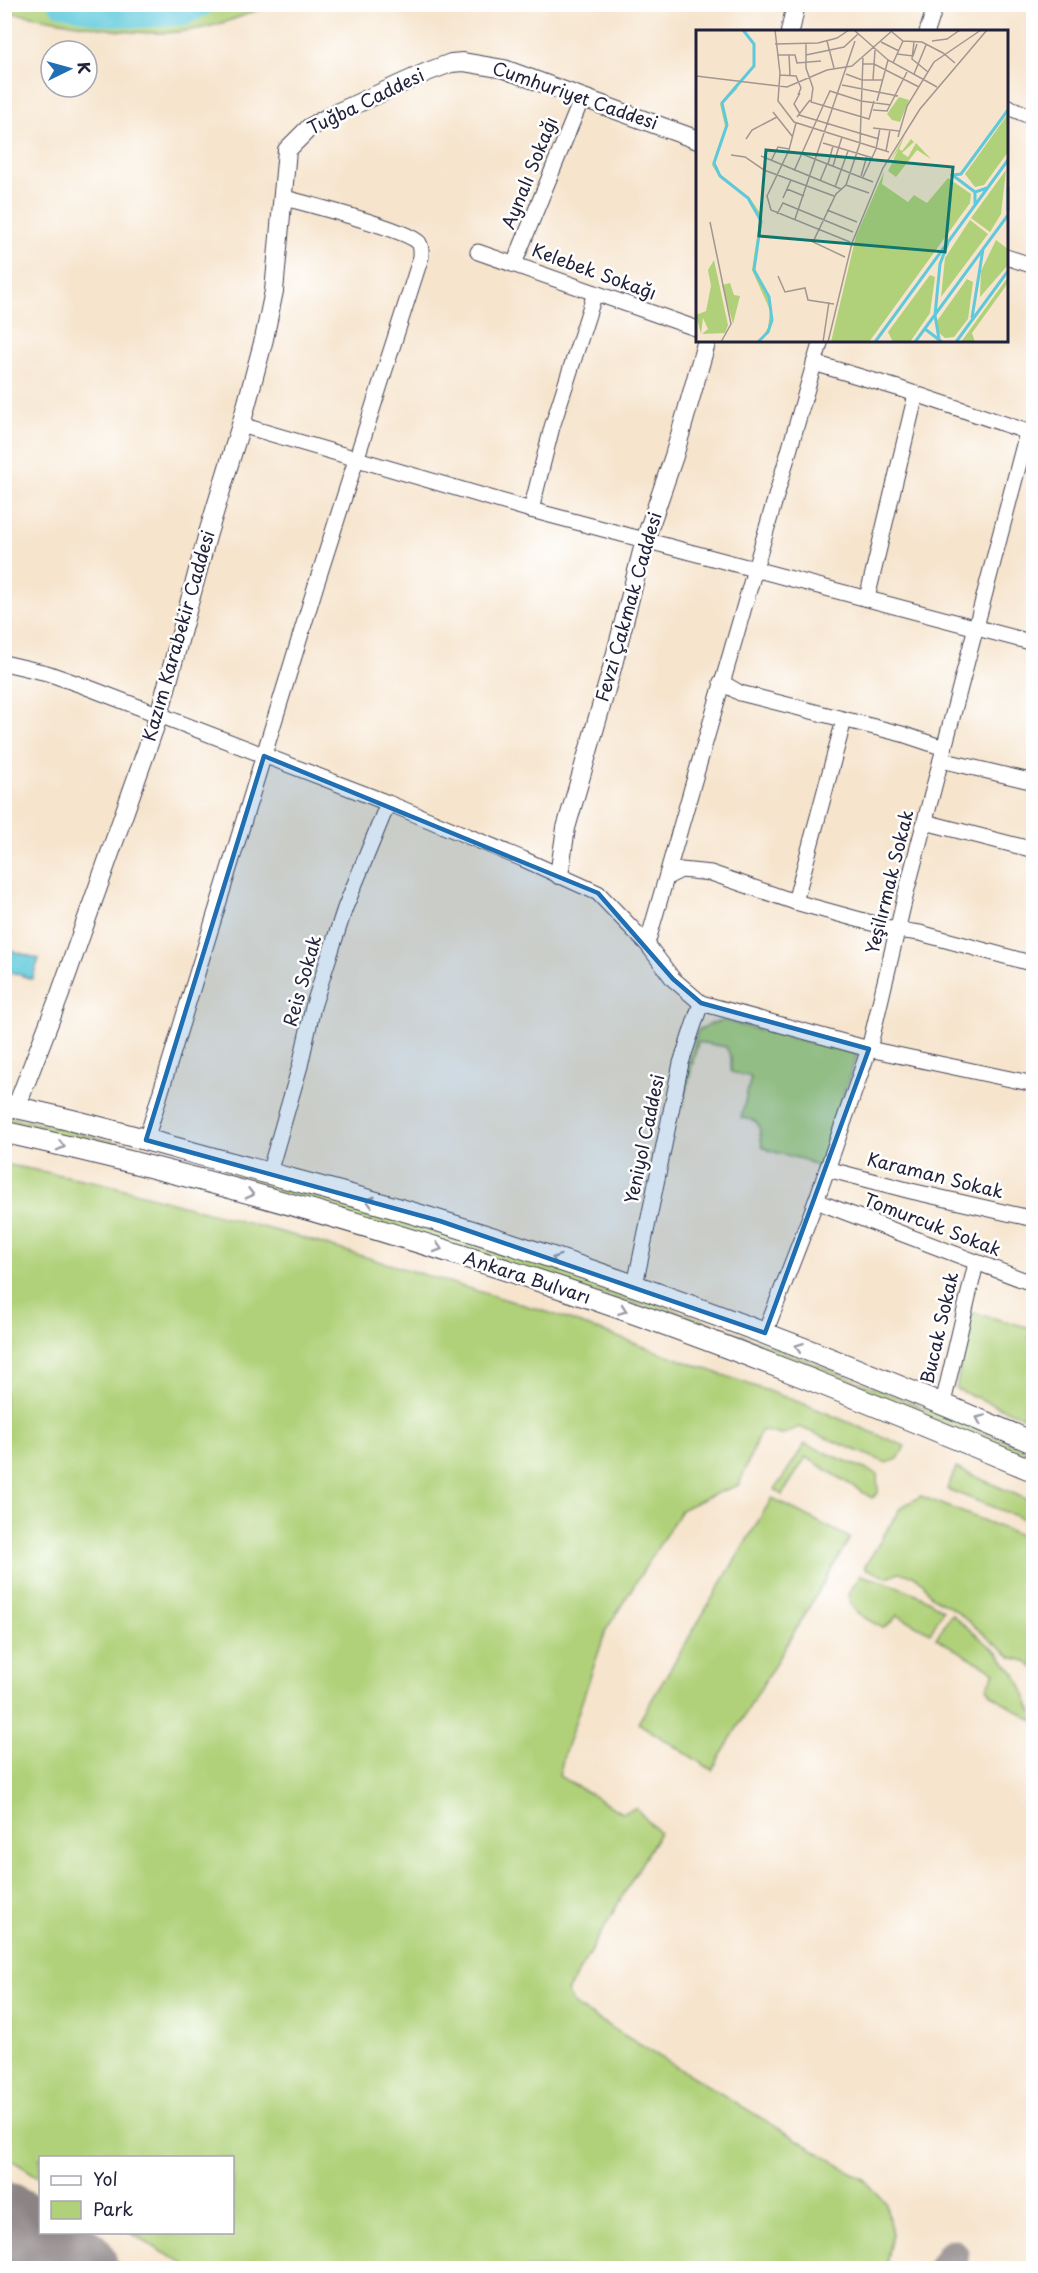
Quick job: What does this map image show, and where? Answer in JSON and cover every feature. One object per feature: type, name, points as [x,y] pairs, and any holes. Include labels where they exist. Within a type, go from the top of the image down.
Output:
[{"type":"main road","name":"Ankara Bulvarı","points":[[10,1107],[146,1140],[440,1221],[635,1285],[765,1333],[943,1403],[1034,1443]]},
{"type":"main road","name":"Ankara Bulvarı","points":[[4,1132],[217,1185],[363,1225],[543,1281],[739,1352],[1034,1471]]},
{"type":"street","points":[[790,30],[796,4]]},
{"type":"street","points":[[928,30],[936,4]]},
{"type":"street","name":"Cumhuriyet Caddesi","points":[[451,63],[491,65],[696,139]]},
{"type":"street","name":"Tuğba Caddesi","points":[[287,150],[300,134],[319,121],[451,63]]},
{"type":"street","name":"Aynalı Sokağı","points":[[514,264],[582,98]]},
{"type":"street","points":[[1008,107],[1034,118]]},
{"type":"street","name":"Kazım Karabekir Caddesi","points":[[10,1107],[59,997],[159,715],[202,554],[241,425],[274,291],[287,150]]},
{"type":"street","points":[[146,1140],[422,248],[418,242],[393,229],[282,196]]},
{"type":"street","name":"Kelebek Sokağı","points":[[477,252],[696,328]]},
{"type":"street","points":[[1008,258],[1034,266]]},
{"type":"street","points":[[531,510],[552,427],[595,294]]},
{"type":"street","name":"Fevzi Çakmak Caddesi","points":[[559,875],[566,828],[645,540],[674,456],[706,342]]},
{"type":"street","points":[[647,944],[820,342]]},
{"type":"street","points":[[814,363],[916,394],[1030,434]]},
{"type":"street","points":[[867,598],[916,394]]},
{"type":"street","points":[[241,425],[531,510],[1034,643]]},
{"type":"street","name":"Yeşilırmak Sokak","points":[[765,1333],[816,1201],[869,1049],[897,930],[976,627],[1030,434]]},
{"type":"street","points":[[4,663],[63,678],[388,803],[598,893],[647,944],[673,979],[701,1003],[869,1049],[1034,1084]]},
{"type":"street","points":[[721,682],[740,693],[902,734],[943,754],[1034,782]]},
{"type":"street","points":[[795,902],[844,720]]},
{"type":"street","name":"Reis Sokak","points":[[269,1173],[325,969],[345,908],[388,803]]},
{"type":"street","points":[[925,822],[1034,850]]},
{"type":"street","points":[[667,878],[681,870],[711,873],[795,902],[1034,964]]},
{"type":"street","name":"Yeniyol Caddesi","points":[[635,1285],[681,1063],[701,1003]]},
{"type":"street","name":"Karaman Sokak","points":[[827,1169],[1034,1219]]},
{"type":"street","name":"Tomurcuk Sokak","points":[[816,1201],[1034,1284]]},
{"type":"street","name":"Bucak Sokak","points":[[943,1403],[976,1263]]},
{"type":"highlighted area","points":[[264,756],[598,893],[673,979],[701,1003],[869,1049],[765,1333],[440,1221],[146,1140]]},
{"type":"green space","points":[[5,4],[269,5],[213,26],[189,31],[156,33],[112,30],[5,12]]},
{"type":"green space","points":[[724,1021],[857,1054],[818,1169],[808,1161],[763,1147],[758,1124],[741,1118],[751,1077],[731,1072],[731,1057],[726,1047],[698,1042],[682,1106],[677,1105],[698,1030]]},
{"type":"green space","points":[[5,1116],[343,1203],[591,1281],[743,1336],[1015,1445],[1033,1454],[1033,1461],[854,1386],[655,1310],[5,1123]]},
{"type":"green space","points":[[4,1164],[102,1183],[306,1239],[550,1313],[807,1405],[905,1446],[898,1459],[887,1463],[799,1427],[781,1435],[761,1430],[739,1485],[681,1510],[606,1630],[559,1776],[622,1813],[636,1808],[659,1833],[567,1992],[574,2005],[866,2181],[886,2204],[892,2235],[885,2268],[190,2268],[132,2234],[234,2234],[234,2156],[39,2156],[39,2177],[5,2156]]},
{"type":"green space","points":[[971,1312],[1031,1328],[1029,1339],[1033,1341],[1033,1366],[1023,1417],[956,1389]]},
{"type":"green space","points":[[805,1444],[877,1474],[878,1493],[872,1498],[806,1457],[782,1495],[775,1489]]},
{"type":"green space","points":[[956,1468],[1033,1502],[1033,1523],[947,1489]]},
{"type":"green space","points":[[921,1496],[1033,1540],[1033,1668],[1025,1661],[1011,1657],[955,1610],[931,1596],[923,1583],[913,1575],[899,1573],[886,1577],[864,1568],[901,1507]]},
{"type":"green space","points":[[772,1498],[850,1538],[712,1770],[638,1723]]},
{"type":"green space","points":[[860,1575],[914,1593],[943,1610],[930,1633],[897,1615],[883,1628],[859,1614],[849,1598]]},
{"type":"green space","points":[[951,1614],[997,1652],[1018,1678],[1033,1715],[1033,1721],[992,1695],[987,1688],[995,1672],[936,1638]]},
{"type":"water","points":[[4,948],[39,959],[32,979],[5,970]]},
{"type":"waterway","points":[[59,4],[100,14],[137,17],[185,14],[204,4]]},
{"type":"taxiway","points":[[944,2268],[952,2256]]},
{"type":"taxiway","points":[[4,2260],[37,2268]]},
{"type":"runway","points":[[4,2225],[75,2268]]}]
